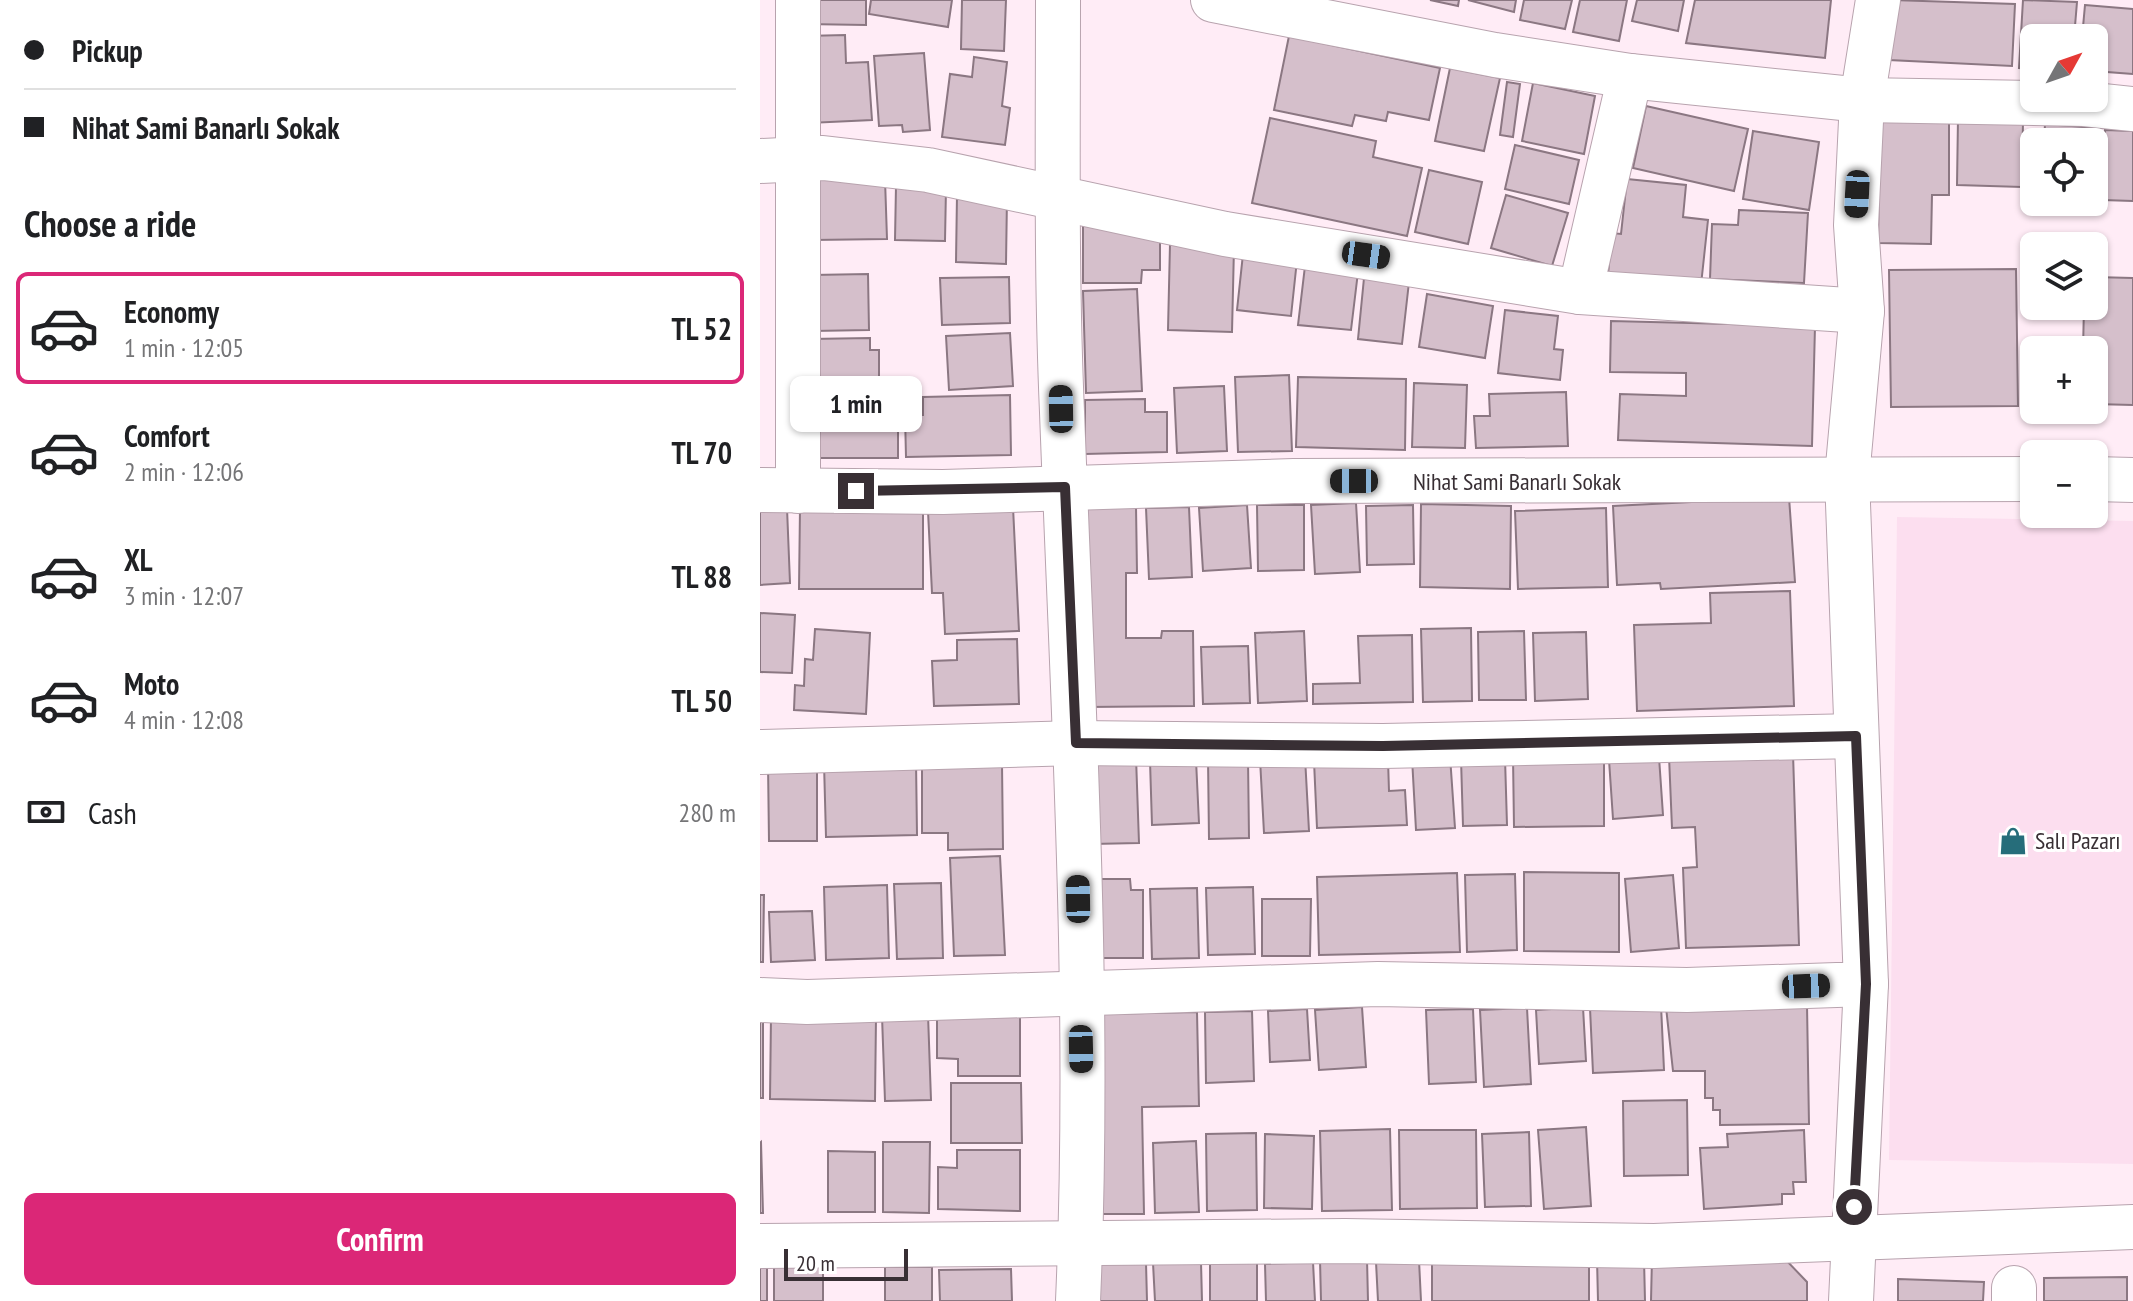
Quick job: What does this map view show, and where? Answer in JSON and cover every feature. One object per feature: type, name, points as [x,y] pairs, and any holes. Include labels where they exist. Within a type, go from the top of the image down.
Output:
[{"type":"street","points":[[779,491],[779,160],[798,0]]},
{"type":"street","points":[[1058,0],[1065,487],[1076,743],[1080,993],[1081,1244],[1078,1301]]},
{"type":"street","points":[[1213,0],[1258,12],[1630,76],[1862,100],[2084,104],[2133,109]]},
{"type":"street","points":[[1851,1301],[1866,984],[1847,477],[1862,311],[1856,225],[1862,100],[1878,0]]},
{"type":"street","points":[[1580,292],[1630,76]]},
{"type":"street","points":[[779,160],[823,158],[928,170],[1059,195],[1225,234],[1422,263],[1580,292],[1862,311]]},
{"type":"street","name":"Nihat Sami Banarlı Sokak","points":[[779,491],[943,492],[1294,481],[1622,483],[1847,477],[2020,479]]},
{"type":"street","points":[[2108,479],[2133,480]]},
{"type":"street","points":[[760,752],[1076,743],[1383,746],[1856,736]]},
{"type":"street","points":[[760,1000],[1378,984],[1687,990],[1866,984]]},
{"type":"street","points":[[760,1246],[1345,1241],[1654,1246],[2133,1227]]},
{"type":"shaded area","name":"Salı Pazarı","points":[[1897,517],[2020,519],[2020,528],[2108,528],[2108,521],[2133,521],[2133,1164],[1889,1160]]},
{"type":"building","points":[[805,0],[866,0],[866,25],[805,24]]},
{"type":"building","points":[[871,0],[952,0],[948,27],[869,14]]},
{"type":"building","points":[[962,0],[1006,0],[1004,51],[961,49]]},
{"type":"building","points":[[1430,0],[1459,0],[1458,6]]},
{"type":"building","points":[[1468,0],[1516,0],[1514,12]]},
{"type":"building","points":[[1524,0],[1572,0],[1565,29],[1520,20]]},
{"type":"building","points":[[1580,0],[1627,0],[1619,41],[1573,32]]},
{"type":"building","points":[[1637,0],[1684,0],[1678,31],[1632,21]]},
{"type":"building","points":[[1695,0],[1831,0],[1825,58],[1686,43]]},
{"type":"building","points":[[1892,0],[2015,4],[2012,66],[1889,60]]},
{"type":"building","points":[[2023,0],[2077,2],[2075,24],[2022,24]]},
{"type":"building","points":[[2085,5],[2133,9],[2133,74],[2108,72],[2108,24],[2083,24]]},
{"type":"building","points":[[845,35],[846,63],[868,62],[872,120],[809,123],[805,36]]},
{"type":"building","points":[[1289,36],[1440,68],[1429,120],[1388,112],[1386,121],[1355,115],[1352,126],[1274,110]]},
{"type":"building","points":[[924,53],[930,130],[903,132],[902,125],[879,126],[874,56]]},
{"type":"building","points":[[974,57],[1007,62],[1002,106],[1010,108],[1005,145],[942,137],[950,74],[972,77]]},
{"type":"building","points":[[1450,68],[1500,78],[1484,151],[1435,141]]},
{"type":"building","points":[[1507,82],[1520,84],[1513,137],[1500,135]]},
{"type":"building","points":[[1533,83],[1595,96],[1584,154],[1522,141]]},
{"type":"building","points":[[1646,106],[1748,129],[1734,191],[1633,168]]},
{"type":"building","points":[[1880,114],[1949,115],[1949,195],[1932,195],[1931,244],[1878,243]]},
{"type":"building","points":[[1270,118],[1376,141],[1373,157],[1422,168],[1407,236],[1252,203]]},
{"type":"building","points":[[1958,118],[2023,120],[2023,128],[2020,128],[2020,187],[1957,185]]},
{"type":"building","points":[[2045,124],[2098,128],[2045,128]]},
{"type":"building","points":[[2108,130],[2133,131],[2133,201],[2108,200]]},
{"type":"building","points":[[1753,131],[1819,142],[1809,210],[1743,199]]},
{"type":"building","points":[[1515,145],[1579,160],[1569,204],[1505,189]]},
{"type":"building","points":[[1429,170],[1482,182],[1468,244],[1415,232]]},
{"type":"building","points":[[885,179],[887,239],[813,240],[811,180]]},
{"type":"building","points":[[1627,179],[1686,185],[1683,217],[1708,220],[1701,285],[1608,274],[1612,233],[1621,234]]},
{"type":"building","points":[[896,186],[946,188],[945,241],[895,240]]},
{"type":"building","points":[[957,195],[1007,197],[1006,264],[956,262]]},
{"type":"building","points":[[1506,195],[1568,213],[1552,266],[1491,248]]},
{"type":"building","points":[[1739,210],[1808,213],[1804,283],[1710,279],[1712,224],[1738,225]]},
{"type":"building","points":[[1083,223],[1160,230],[1160,270],[1142,270],[1141,283],[1083,283]]},
{"type":"building","points":[[1170,244],[1234,247],[1232,332],[1168,330]]},
{"type":"building","points":[[1243,254],[1297,260],[1291,316],[1237,310]]},
{"type":"building","points":[[1305,266],[1358,272],[1351,330],[1298,325]]},
{"type":"building","points":[[2016,269],[2018,406],[1891,407],[1889,270]]},
{"type":"building","points":[[868,274],[869,330],[813,331],[812,275]]},
{"type":"building","points":[[1009,277],[1010,323],[942,325],[940,278]]},
{"type":"building","points":[[2108,277],[2133,278],[2133,405],[2108,404],[2108,336],[2083,336],[2084,320],[2108,320]]},
{"type":"building","points":[[1364,278],[1409,282],[1402,344],[1358,339]]},
{"type":"building","points":[[1137,289],[1142,391],[1086,393],[1083,291]]},
{"type":"building","points":[[1427,294],[1493,306],[1485,358],[1419,347]]},
{"type":"building","points":[[1505,310],[1558,316],[1554,349],[1563,350],[1560,380],[1498,373]]},
{"type":"building","points":[[1611,321],[1815,326],[1812,446],[1618,440],[1620,394],[1686,396],[1686,373],[1610,372]]},
{"type":"building","points":[[1010,333],[1013,386],[949,390],[946,336]]},
{"type":"building","points":[[870,338],[870,350],[879,350],[879,390],[811,391],[810,339]]},
{"type":"building","points":[[1289,375],[1292,451],[1238,452],[1235,377]]},
{"type":"building","points":[[1298,377],[1406,379],[1405,450],[1296,447]]},
{"type":"building","points":[[1414,383],[1467,385],[1465,448],[1412,447]]},
{"type":"building","points":[[1224,386],[1227,451],[1177,453],[1174,388]]},
{"type":"building","points":[[1566,392],[1568,446],[1476,448],[1474,416],[1490,416],[1489,394]]},
{"type":"building","points":[[1010,395],[1011,455],[906,457],[905,415],[923,415],[923,397]]},
{"type":"building","points":[[810,398],[873,398],[873,416],[898,416],[898,458],[810,458]]},
{"type":"building","points":[[1145,399],[1145,412],[1167,412],[1167,452],[1085,454],[1085,400]]},
{"type":"building","points":[[1789,497],[1795,582],[1661,589],[1660,583],[1617,585],[1613,506]]},
{"type":"building","points":[[1356,503],[1360,572],[1315,574],[1311,505]]},
{"type":"building","points":[[1421,504],[1511,506],[1510,589],[1420,587]]},
{"type":"building","points":[[1247,505],[1251,568],[1203,571],[1199,508]]},
{"type":"building","points":[[1257,505],[1304,505],[1304,570],[1258,571]]},
{"type":"building","points":[[1413,505],[1414,564],[1367,565],[1366,506]]},
{"type":"building","points":[[1085,506],[1136,506],[1137,573],[1126,573],[1126,638],[1161,638],[1162,631],[1193,631],[1194,706],[1087,707]]},
{"type":"building","points":[[1013,507],[1019,631],[945,634],[943,593],[932,593],[928,511]]},
{"type":"building","points":[[1189,507],[1192,577],[1149,579],[1146,508]]},
{"type":"building","points":[[787,508],[790,583],[760,585],[760,509]]},
{"type":"building","points":[[800,508],[923,509],[923,589],[799,589]]},
{"type":"building","points":[[1606,508],[1608,587],[1518,589],[1515,511]]},
{"type":"building","points":[[1790,591],[1794,706],[1637,711],[1634,625],[1711,623],[1710,593]]},
{"type":"building","points":[[760,613],[795,615],[792,673],[760,672]]},
{"type":"building","points":[[1471,628],[1472,701],[1423,702],[1421,629]]},
{"type":"building","points":[[815,629],[870,633],[866,714],[794,710],[795,685],[804,686],[805,659],[813,660]]},
{"type":"building","points":[[1304,631],[1307,701],[1258,703],[1255,633]]},
{"type":"building","points":[[1524,631],[1526,700],[1479,700],[1478,632]]},
{"type":"building","points":[[1586,632],[1588,699],[1535,701],[1533,633]]},
{"type":"building","points":[[1412,635],[1413,702],[1313,704],[1313,684],[1360,683],[1358,636]]},
{"type":"building","points":[[1017,639],[1019,704],[934,706],[932,661],[957,660],[957,640]]},
{"type":"building","points":[[1248,646],[1250,703],[1203,704],[1201,647]]},
{"type":"building","points":[[1793,753],[1799,945],[1686,948],[1683,868],[1697,867],[1695,827],[1672,828],[1669,756]]},
{"type":"building","points":[[1450,756],[1455,828],[1416,830],[1412,758]]},
{"type":"building","points":[[1604,756],[1604,826],[1514,827],[1513,757]]},
{"type":"building","points":[[1136,757],[1139,843],[1092,844],[1090,758]]},
{"type":"building","points":[[1305,757],[1309,831],[1264,833],[1260,759]]},
{"type":"building","points":[[1659,757],[1663,815],[1613,819],[1609,760]]},
{"type":"building","points":[[1208,758],[1248,758],[1249,838],[1209,839]]},
{"type":"building","points":[[1505,758],[1507,825],[1463,826],[1461,759]]},
{"type":"building","points":[[1388,759],[1389,791],[1405,790],[1407,825],[1317,828],[1314,761]]},
{"type":"building","points":[[1196,760],[1199,823],[1152,825],[1150,761]]},
{"type":"building","points":[[916,761],[917,835],[826,837],[824,763]]},
{"type":"building","points":[[817,762],[817,841],[769,841],[768,763]]},
{"type":"building","points":[[922,764],[1002,764],[1003,849],[948,850],[948,833],[922,833]]},
{"type":"building","points":[[1000,856],[1005,955],[954,956],[950,858]]},
{"type":"building","points":[[1524,872],[1619,873],[1619,952],[1524,951]]},
{"type":"building","points":[[1457,873],[1460,952],[1319,955],[1317,877]]},
{"type":"building","points":[[1515,874],[1517,950],[1467,952],[1465,875]]},
{"type":"building","points":[[1673,875],[1679,948],[1631,952],[1625,879]]},
{"type":"building","points":[[1091,879],[1130,879],[1131,890],[1143,890],[1143,958],[1091,958]]},
{"type":"building","points":[[941,883],[943,958],[897,959],[894,884]]},
{"type":"building","points":[[887,885],[889,958],[826,960],[824,887]]},
{"type":"building","points":[[1253,887],[1255,954],[1208,955],[1206,888]]},
{"type":"building","points":[[1197,888],[1199,958],[1152,959],[1150,889]]},
{"type":"building","points":[[760,895],[764,895],[763,962],[760,962]]},
{"type":"building","points":[[1262,899],[1311,899],[1310,956],[1262,956]]},
{"type":"building","points":[[812,911],[815,960],[771,962],[769,912]]},
{"type":"building","points":[[1661,1005],[1664,1070],[1593,1073],[1590,1008]]},
{"type":"building","points":[[1807,1005],[1809,1124],[1720,1125],[1720,1110],[1713,1110],[1713,1098],[1705,1098],[1705,1071],[1673,1071],[1666,1007]]},
{"type":"building","points":[[1362,1007],[1366,1067],[1319,1070],[1315,1010]]},
{"type":"building","points":[[1583,1007],[1586,1061],[1539,1064],[1536,1010]]},
{"type":"building","points":[[1527,1008],[1531,1084],[1484,1087],[1480,1010]]},
{"type":"building","points":[[937,1009],[1020,1009],[1020,1076],[958,1076],[958,1059],[937,1058]]},
{"type":"building","points":[[1307,1009],[1310,1060],[1270,1062],[1268,1011]]},
{"type":"building","points":[[1473,1009],[1476,1082],[1429,1084],[1426,1010]]},
{"type":"building","points":[[1252,1011],[1254,1081],[1206,1083],[1205,1012]]},
{"type":"building","points":[[1197,1012],[1199,1106],[1142,1107],[1144,1214],[1097,1214],[1094,1014]]},
{"type":"building","points":[[928,1014],[931,1100],[885,1101],[882,1016]]},
{"type":"building","points":[[771,1016],[876,1017],[875,1101],[770,1099]]},
{"type":"building","points":[[760,1017],[763,1017],[763,1098],[760,1098]]},
{"type":"building","points":[[951,1083],[1021,1083],[1022,1143],[951,1143]]},
{"type":"building","points":[[1687,1100],[1688,1175],[1624,1176],[1623,1101]]},
{"type":"building","points":[[1586,1127],[1591,1206],[1544,1209],[1538,1130]]},
{"type":"building","points":[[1390,1129],[1392,1210],[1322,1211],[1320,1131]]},
{"type":"building","points":[[1399,1130],[1476,1130],[1477,1208],[1400,1209]]},
{"type":"building","points":[[1804,1130],[1806,1182],[1793,1182],[1794,1194],[1782,1194],[1782,1204],[1704,1209],[1700,1148],[1728,1147],[1727,1134]]},
{"type":"building","points":[[1529,1132],[1531,1206],[1485,1207],[1482,1134]]},
{"type":"building","points":[[1256,1133],[1257,1210],[1207,1211],[1206,1134]]},
{"type":"building","points":[[1265,1134],[1314,1136],[1312,1209],[1264,1208]]},
{"type":"building","points":[[1196,1141],[1199,1212],[1155,1213],[1153,1143]]},
{"type":"building","points":[[761,1142],[763,1213],[760,1213]]},
{"type":"building","points":[[883,1142],[930,1142],[929,1213],[883,1212]]},
{"type":"building","points":[[957,1150],[1020,1150],[1020,1211],[938,1209],[938,1167],[957,1168]]},
{"type":"building","points":[[828,1151],[875,1152],[875,1212],[828,1212]]},
{"type":"building","points":[[1652,1257],[1785,1259],[1807,1282],[1807,1301],[1651,1301]]},
{"type":"building","points":[[1589,1258],[1589,1301],[1432,1301],[1432,1259]]},
{"type":"building","points":[[1367,1259],[1368,1301],[1321,1301],[1320,1260]]},
{"type":"building","points":[[1597,1259],[1644,1259],[1645,1301],[1598,1301]]},
{"type":"building","points":[[1419,1260],[1421,1301],[1378,1301],[1376,1262]]},
{"type":"building","points":[[1210,1261],[1257,1261],[1257,1301],[1210,1301]]},
{"type":"building","points":[[1201,1262],[1202,1301],[1155,1301],[1153,1263]]},
{"type":"building","points":[[1313,1262],[1315,1301],[1266,1301],[1265,1264]]},
{"type":"building","points":[[1146,1263],[1147,1301],[1093,1301],[1092,1264]]},
{"type":"building","points":[[774,1267],[823,1267],[823,1301],[774,1301]]},
{"type":"building","points":[[885,1267],[932,1267],[932,1301],[885,1301]]},
{"type":"building","points":[[760,1268],[767,1268],[767,1301],[760,1301]]},
{"type":"building","points":[[1011,1269],[1012,1301],[940,1301],[939,1270]]},
{"type":"building","points":[[2127,1277],[2127,1301],[2044,1301],[2044,1278]]},
{"type":"building","points":[[1898,1279],[1984,1282],[1983,1301],[1898,1301]]},
{"type":"place","name":"Salı Pazarı","points":[[2013,841]]},
{"type":"route","points":[[856,491],[943,492],[1065,487],[1076,743],[1383,746],[1856,736],[1866,984],[1854,1207]]}]
